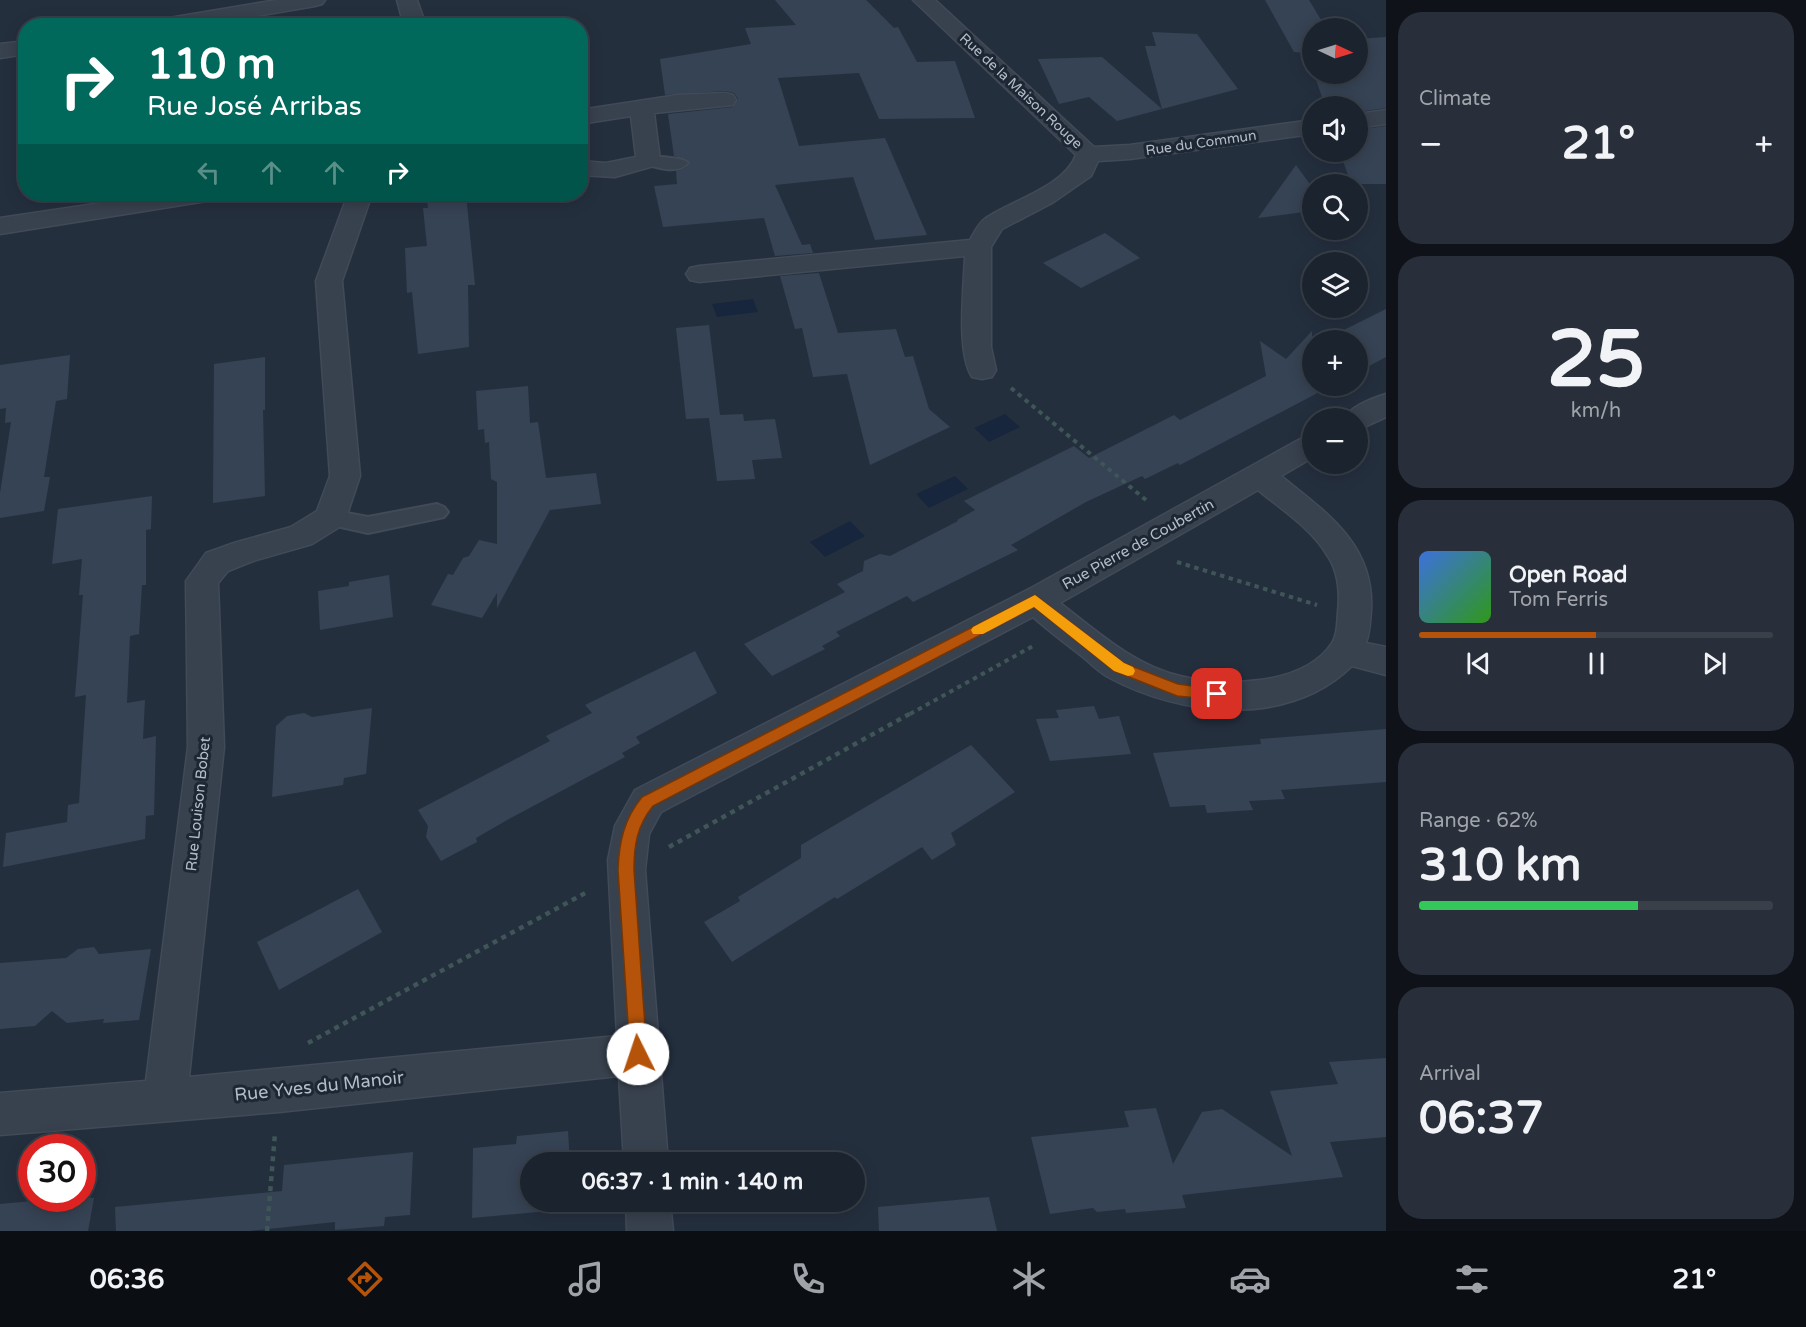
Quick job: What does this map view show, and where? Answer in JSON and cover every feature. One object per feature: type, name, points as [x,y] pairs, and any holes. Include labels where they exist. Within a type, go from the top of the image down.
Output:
[{"type":"street","points":[[206,18],[315,0]]},
{"type":"street","points":[[407,0],[413,18]]},
{"type":"street","name":"Rue de la Maison Rouge","points":[[923,0],[1088,154],[1082,171],[1043,198],[993,224],[978,247]]},
{"type":"street","points":[[0,51],[18,48]]},
{"type":"street","points":[[588,116],[678,102],[725,100]]},
{"type":"street","points":[[588,170],[634,167],[648,160],[642,108]]},
{"type":"street","points":[[1368,120],[1386,117]]},
{"type":"street","name":"Rue du Commun","points":[[1088,154],[1130,152],[1302,129]]},
{"type":"street","points":[[0,226],[162,201]]},
{"type":"street","points":[[330,518],[345,476],[329,281],[358,201]]},
{"type":"street","points":[[699,274],[978,247],[978,347],[982,370]]},
{"type":"street","points":[[1368,414],[1386,404]]},
{"type":"street","name":"Rue Pierre de Coubertin","points":[[645,1152],[626,870],[627,843],[636,816],[648,801],[1035,601],[1302,451]]},
{"type":"street","points":[[1035,601],[1119,667],[1177,690],[1238,696],[1296,687],[1326,670],[1346,651],[1353,633],[1356,591],[1351,570],[1340,548],[1321,525],[1260,475]]},
{"type":"street","name":"Rue Louison Bobet","points":[[165,1100],[206,747],[202,581],[217,562],[245,551],[301,536],[330,518]]},
{"type":"street","points":[[1346,651],[1386,661]]},
{"type":"street","name":"Rue Yves du Manoir","points":[[0,1114],[279,1091],[638,1054]]},
{"type":"street","points":[[649,1212],[650,1231]]},
{"type":"lane","points":[[648,160],[664,164],[680,163]]},
{"type":"lane","points":[[330,518],[368,525],[437,512]]},
{"type":"path","points":[[982,370],[1016,391],[1173,524]]},
{"type":"path","points":[[1167,568],[1188,556]]},
{"type":"path","points":[[1177,562],[1339,611],[1354,611]]},
{"type":"path","points":[[267,1231],[281,1057],[1068,627]]},
{"type":"water","points":[[753,299],[758,312],[717,317],[712,304]]},
{"type":"water","points":[[1005,414],[1020,427],[989,442],[974,428]]},
{"type":"water","points":[[955,476],[968,489],[929,508],[916,494]]},
{"type":"water","points":[[850,521],[865,536],[825,557],[810,542]]},
{"type":"building","points":[[775,0],[866,0],[894,28],[898,27],[917,62],[955,61],[975,118],[879,119],[859,73],[778,78],[799,146],[885,138],[927,235],[875,240],[853,177],[775,185],[802,245],[810,244],[813,253],[775,256],[764,218],[663,227],[654,186],[677,184],[676,171],[685,168],[690,163],[686,159],[674,156],[668,114],[733,107],[738,99],[734,93],[725,91],[665,95],[660,59],[751,44],[745,28],[796,25]]},
{"type":"building","points":[[1265,0],[1309,0],[1320,18],[1302,18],[1302,53],[1294,52]]},
{"type":"building","points":[[1152,32],[1197,34],[1238,89],[1162,109],[1145,46],[1156,46]]},
{"type":"building","points":[[1386,37],[1386,108],[1368,111],[1368,96],[1322,96],[1317,84],[1368,84],[1368,38]]},
{"type":"building","points":[[1102,57],[1162,109],[1117,121],[1089,97],[1059,104],[1038,59]]},
{"type":"building","points":[[1386,126],[1386,184],[1368,184],[1368,174],[1348,174],[1343,162],[1368,162],[1368,129]]},
{"type":"building","points":[[1296,165],[1303,174],[1302,212],[1258,218]]},
{"type":"building","points":[[427,201],[467,201],[475,285],[468,285],[469,347],[418,354],[412,292],[407,293],[405,248],[427,246],[423,208],[428,208]]},
{"type":"building","points":[[1105,233],[1140,258],[1081,288],[1043,263]]},
{"type":"building","points":[[819,273],[838,333],[896,329],[905,357],[913,356],[929,409],[950,427],[870,465],[847,374],[813,377],[802,328],[795,329],[780,276]]},
{"type":"building","points":[[1386,309],[1386,357],[1368,367],[1368,330],[1344,330]]},
{"type":"building","points":[[709,325],[720,415],[743,414],[744,421],[775,419],[782,458],[752,460],[755,479],[717,481],[709,418],[686,419],[676,328]]},
{"type":"building","points":[[1260,341],[1286,359],[1302,342],[1302,396],[1312,396],[1180,465],[1178,463],[1145,479],[1142,476],[1086,502],[1011,545],[1018,550],[913,602],[907,596],[836,632],[840,636],[822,646],[825,649],[772,676],[744,644],[845,592],[837,584],[863,571],[864,561],[880,554],[890,556],[975,510],[964,501],[1074,446],[1089,458],[1174,415],[1180,420],[1266,376]]},
{"type":"building","points":[[70,355],[67,399],[56,401],[44,477],[50,477],[44,511],[0,518],[0,493],[11,422],[5,423],[6,408],[0,409],[0,365]]},
{"type":"building","points":[[265,357],[265,410],[263,410],[265,496],[213,503],[214,364]]},
{"type":"building","points":[[528,386],[530,423],[538,422],[546,478],[596,473],[601,504],[550,510],[497,608],[497,593],[482,618],[431,605],[448,574],[453,575],[463,558],[469,556],[479,540],[497,544],[497,482],[491,479],[489,442],[485,443],[484,429],[478,430],[476,391]]},
{"type":"building","points":[[152,496],[151,529],[146,530],[146,585],[142,585],[139,634],[130,636],[127,703],[145,700],[143,739],[156,736],[154,815],[146,816],[145,839],[3,867],[6,833],[67,822],[68,805],[79,803],[86,695],[75,697],[83,595],[79,595],[82,559],[52,564],[58,509]]},
{"type":"building","points":[[389,575],[393,617],[320,630],[318,591],[349,586],[349,582]]},
{"type":"building","points":[[695,651],[717,693],[636,737],[640,743],[622,753],[625,757],[509,819],[476,838],[477,842],[441,861],[426,837],[428,826],[418,810],[550,741],[546,736],[592,713],[585,705]]},
{"type":"building","points":[[1094,706],[1099,719],[1119,716],[1131,754],[1050,761],[1036,719],[1059,718],[1056,710]]},
{"type":"building","points":[[372,708],[366,774],[344,778],[343,785],[272,797],[276,726],[287,716],[304,713],[312,717]]},
{"type":"building","points":[[1386,729],[1386,782],[1281,790],[1285,799],[1249,801],[1253,810],[1207,813],[1205,805],[1170,807],[1153,753],[1261,744],[1260,739]]},
{"type":"building","points":[[971,745],[1015,792],[951,833],[956,845],[932,860],[922,847],[837,899],[835,897],[732,962],[704,922],[740,901],[738,897],[801,858],[801,845]]},
{"type":"building","points":[[358,889],[382,932],[279,990],[257,942]]},
{"type":"building","points":[[94,947],[99,954],[151,949],[139,1020],[103,1023],[104,1019],[67,1023],[52,1011],[35,1026],[0,1029],[0,963],[66,958],[78,949]]},
{"type":"building","points":[[1386,1058],[1386,1137],[1330,1142],[1343,1177],[1182,1195],[1186,1208],[1126,1213],[1125,1209],[1097,1212],[1093,1208],[1050,1214],[1031,1137],[1129,1127],[1124,1111],[1156,1108],[1173,1164],[1202,1112],[1222,1109],[1292,1156],[1270,1091],[1338,1084],[1329,1062]]},
{"type":"building","points":[[568,1131],[569,1152],[520,1152],[520,1212],[539,1212],[472,1218],[473,1148],[516,1144],[517,1136]]},
{"type":"building","points":[[413,1152],[410,1215],[385,1217],[384,1226],[335,1230],[335,1222],[250,1231],[116,1231],[115,1207],[282,1191],[284,1165]]},
{"type":"building","points":[[989,1197],[997,1231],[879,1231],[878,1207]]},
{"type":"building","points":[[18,1202],[18,1212],[91,1212],[88,1231],[0,1231],[0,1204]]},
{"type":"slow traffic","points":[[978,630],[1035,601],[1119,667],[1128,671]]},
{"type":"route","points":[[638,1054],[626,870],[627,843],[636,816],[648,801],[1035,601],[1119,667],[1177,690],[1217,694]]}]
